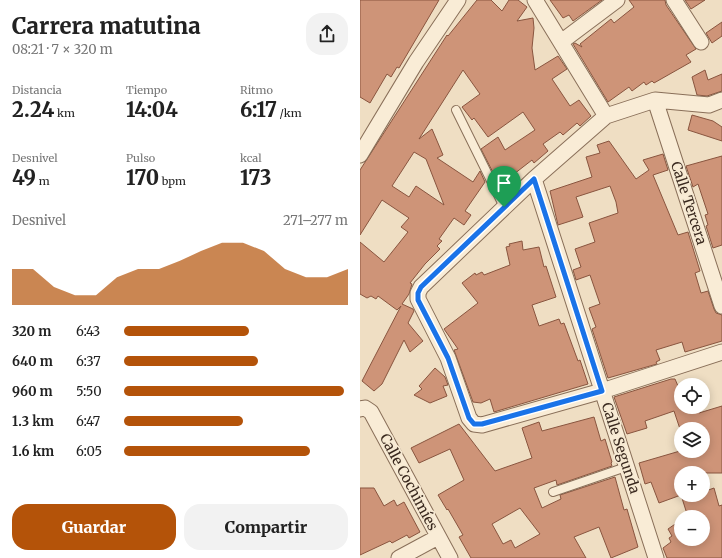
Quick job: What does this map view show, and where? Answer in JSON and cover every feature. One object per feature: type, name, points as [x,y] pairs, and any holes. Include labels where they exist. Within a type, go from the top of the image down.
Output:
[{"type":"street","points":[[360,155],[416,62],[458,0]]},
{"type":"street","points":[[534,0],[606,116]]},
{"type":"street","points":[[561,42],[617,0]]},
{"type":"street","points":[[674,0],[701,42]]},
{"type":"street","points":[[722,100],[709,105],[655,100],[606,116],[504,207],[421,287],[418,293],[418,300],[448,358],[469,418],[474,424],[482,424],[602,391],[722,352]]},
{"type":"street","name":"Calle Tercera","points":[[655,100],[722,306]]},
{"type":"street","name":"Calle Segunda","points":[[534,179],[656,558]]},
{"type":"street","name":"Calle Cochimíes","points":[[362,408],[371,412],[450,558]]},
{"type":"street","points":[[399,558],[438,536]]},
{"type":"lane","points":[[456,110],[504,207]]},
{"type":"lane","points":[[553,492],[626,467]]},
{"type":"building","points":[[360,0],[439,0],[399,68],[397,67],[391,77],[387,74],[370,103],[360,97]]},
{"type":"building","points":[[477,0],[491,0],[502,11],[509,0],[518,0],[527,7],[517,21],[533,18],[534,28],[532,48],[535,70],[558,56],[567,69],[552,79],[570,106],[579,100],[591,116],[580,126],[577,123],[563,135],[560,132],[543,144],[548,151],[534,163],[532,160],[505,181],[508,185],[502,190],[481,149],[498,137],[505,150],[535,130],[523,112],[488,137],[474,118],[472,120],[462,107],[480,94],[463,70],[419,139],[432,129],[443,155],[437,158],[473,182],[480,171],[485,182],[465,211],[471,215],[464,225],[454,218],[439,239],[442,241],[437,246],[440,249],[425,264],[410,283],[412,284],[409,294],[402,304],[413,309],[414,311],[408,323],[423,341],[410,352],[404,340],[382,384],[374,391],[362,381],[401,306],[397,310],[378,296],[376,299],[371,296],[367,298],[360,294],[360,242],[384,262],[408,232],[401,227],[409,218],[382,200],[360,235],[360,170],[447,35],[448,36]],"holes":[[[414,152],[426,159],[444,205],[416,186],[409,197],[392,186]]]},
{"type":"building","points":[[550,0],[602,0],[573,21],[569,15],[563,18]]},
{"type":"building","points":[[629,0],[665,0],[666,5],[696,49],[686,55],[691,62],[654,83],[652,81],[646,85],[644,82],[632,91],[629,87],[608,102],[573,44],[575,43],[582,47],[580,44],[611,19],[614,23],[634,7]]},
{"type":"building","points":[[685,0],[705,0],[691,9]]},
{"type":"building","points":[[722,22],[722,36],[712,43],[706,33]]},
{"type":"building","points":[[705,70],[708,80],[722,74],[722,91],[707,96],[697,95],[692,77]]},
{"type":"building","points":[[692,115],[713,121],[722,127],[722,141],[688,130]]},
{"type":"building","points":[[609,141],[636,179],[649,170],[643,160],[663,154],[668,170],[653,175],[678,235],[688,232],[700,271],[695,273],[701,293],[708,291],[716,313],[722,315],[722,341],[685,352],[682,342],[656,350],[660,360],[656,362],[657,364],[608,378],[592,329],[596,327],[589,308],[600,304],[590,275],[576,280],[573,270],[581,267],[575,249],[595,242],[589,223],[618,213],[616,202],[610,186],[576,197],[583,217],[558,225],[550,191],[592,177],[586,157],[600,153],[597,145]]},
{"type":"building","points":[[722,156],[722,245],[713,248],[706,226],[708,225],[705,215],[708,214],[698,184],[693,187],[686,166]]},
{"type":"building","points":[[522,241],[523,250],[539,247],[544,267],[546,266],[556,297],[532,305],[539,326],[559,319],[561,324],[564,323],[578,361],[580,360],[588,384],[494,412],[490,399],[481,403],[473,402],[454,350],[458,349],[444,329],[478,303],[462,283],[475,273],[476,275],[482,272],[484,275],[510,265],[506,247],[510,246],[509,244]]},
{"type":"building","points":[[435,368],[445,377],[448,385],[443,386],[447,396],[430,403],[414,395],[422,389],[419,386]]},
{"type":"building","points":[[674,379],[674,411],[645,421],[647,428],[627,434],[614,397]]},
{"type":"building","points":[[722,406],[722,473],[710,473],[710,466],[674,466],[674,498],[659,503],[651,482],[645,484],[639,463],[674,453],[674,458],[710,458],[710,422],[678,422],[675,414],[710,414],[710,410]]},
{"type":"building","points":[[594,417],[601,441],[605,439],[612,466],[557,485],[556,480],[534,488],[542,508],[561,499],[560,495],[615,477],[624,510],[627,509],[638,547],[611,558],[599,527],[574,537],[586,558],[471,558],[459,537],[463,535],[438,495],[464,480],[450,449],[419,463],[411,448],[459,424],[495,471],[532,458],[522,428],[539,422],[542,431]],"holes":[[[520,508],[540,534],[515,548],[511,540],[503,544],[492,524]]]},
{"type":"building","points":[[360,488],[374,488],[384,506],[394,500],[397,506],[404,502],[420,532],[409,538],[407,535],[392,543],[390,541],[360,555]]},
{"type":"building","points":[[714,488],[719,506],[722,505],[722,558],[667,558],[663,548],[671,542],[669,538],[672,536],[668,529],[674,525],[674,546],[710,546],[710,510],[686,510],[683,502],[710,502],[710,489]]},
{"type":"route","points":[[534,179],[602,391],[482,424],[474,424],[469,418],[448,358],[418,300],[418,293],[421,287],[504,207],[534,179]]}]
